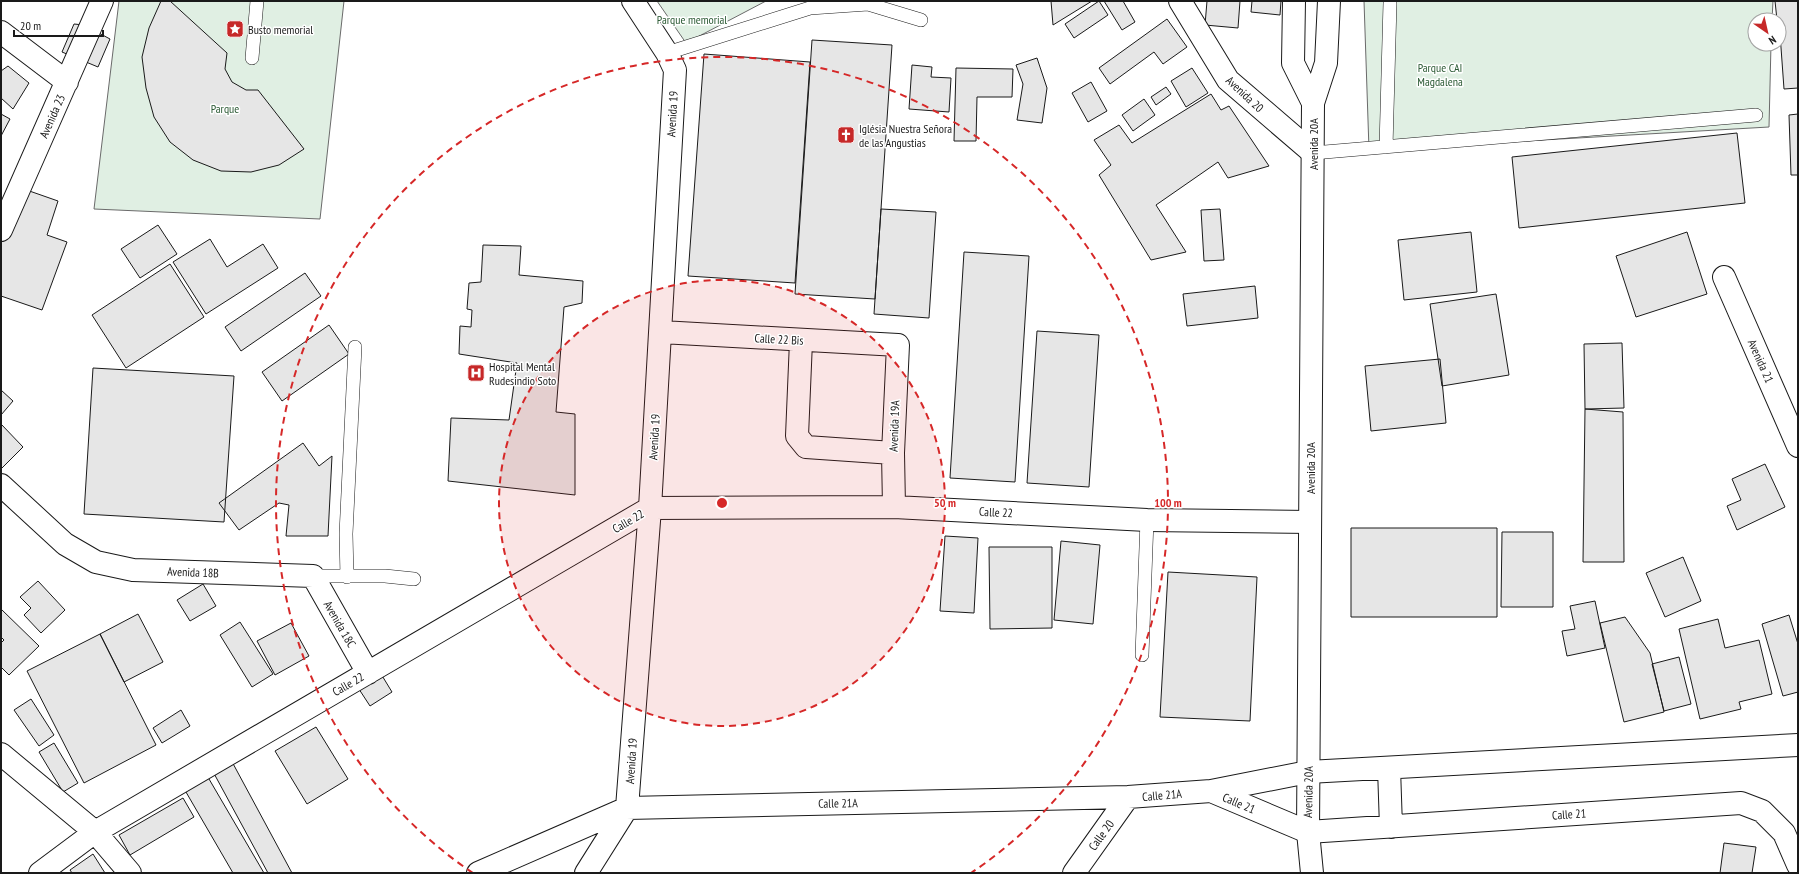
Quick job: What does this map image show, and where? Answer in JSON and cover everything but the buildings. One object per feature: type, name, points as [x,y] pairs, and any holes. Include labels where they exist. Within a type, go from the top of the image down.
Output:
[{"type":"street","name":"Avenida 23","points":[[1,230],[102,1]]},
{"type":"street","name":"Avenida 19","points":[[586,873],[627,808],[650,508],[675,70],[667,53],[633,1]]},
{"type":"street","name":"Avenida 20","points":[[1180,1],[1228,80],[1313,153]]},
{"type":"street","name":"Avenida 20A","points":[[1294,1],[1293,63],[1313,103]]},
{"type":"street","name":"Avenida 20A","points":[[1308,832],[1313,103],[1326,62],[1329,1]]},
{"type":"street","points":[[1,32],[67,82]]},
{"type":"street","name":"Avenida 21","points":[[1724,276],[1798,446]]},
{"type":"street","name":"Calle 22 Bis","points":[[660,332],[801,341],[898,345]]},
{"type":"street","points":[[801,341],[797,436],[806,447],[893,453]]},
{"type":"street","name":"Avenida 19A","points":[[894,507],[893,453],[898,345]]},
{"type":"street","name":"Avenida 18B","points":[[1,486],[65,544],[96,562],[133,570],[313,576]]},
{"type":"street","name":"Calle 22","points":[[40,873],[95,832],[650,508],[894,507],[1147,520],[1310,522]]},
{"type":"street","name":"Avenida 18C","points":[[313,576],[368,672]]},
{"type":"street","name":"Calle 21","points":[[1211,791],[1308,772],[1798,745]]},
{"type":"street","points":[[1,754],[95,832],[130,873]]},
{"type":"street","points":[[1388,768],[1391,826]]},
{"type":"street","name":"Calle 21A","points":[[478,873],[627,808],[1128,797],[1211,791]]},
{"type":"street","name":"Calle 21","points":[[1211,791],[1308,832],[1741,803],[1762,811],[1784,833],[1798,865]]},
{"type":"street","name":"Calle 20","points":[[1074,873],[1128,797]]},
{"type":"street","points":[[1308,832],[1312,873]]},
{"type":"lane","points":[[252,58],[257,1]]},
{"type":"lane","points":[[1386,147],[1390,3]]},
{"type":"lane","points":[[667,53],[810,8],[868,4],[921,20]]},
{"type":"lane","points":[[1313,153],[1756,116]]},
{"type":"lane","points":[[347,577],[346,534],[355,347]]},
{"type":"lane","points":[[1142,655],[1147,520]]},
{"type":"lane","name":"Avenida 18B","points":[[313,576],[385,576],[414,579]]},
{"type":"green space","name":"Parque","points":[[119,1],[344,1],[320,219],[94,209]]},
{"type":"green space","name":"Parque memorial","points":[[657,1],[766,1],[686,43]]},
{"type":"green space","name":"Parque CAI Magdalena","points":[[1364,1],[1773,1],[1772,12],[1747,12],[1747,52],[1771,52],[1769,127],[1369,150]]},
{"type":"place","name":"Busto memorial","points":[[235,29]]},
{"type":"place","name":"Iglésia Nuestra Señora de las Angustias","points":[[846,135]]},
{"type":"place","name":"Hospital Mental Rudesindio Soto","points":[[476,373]]}]
